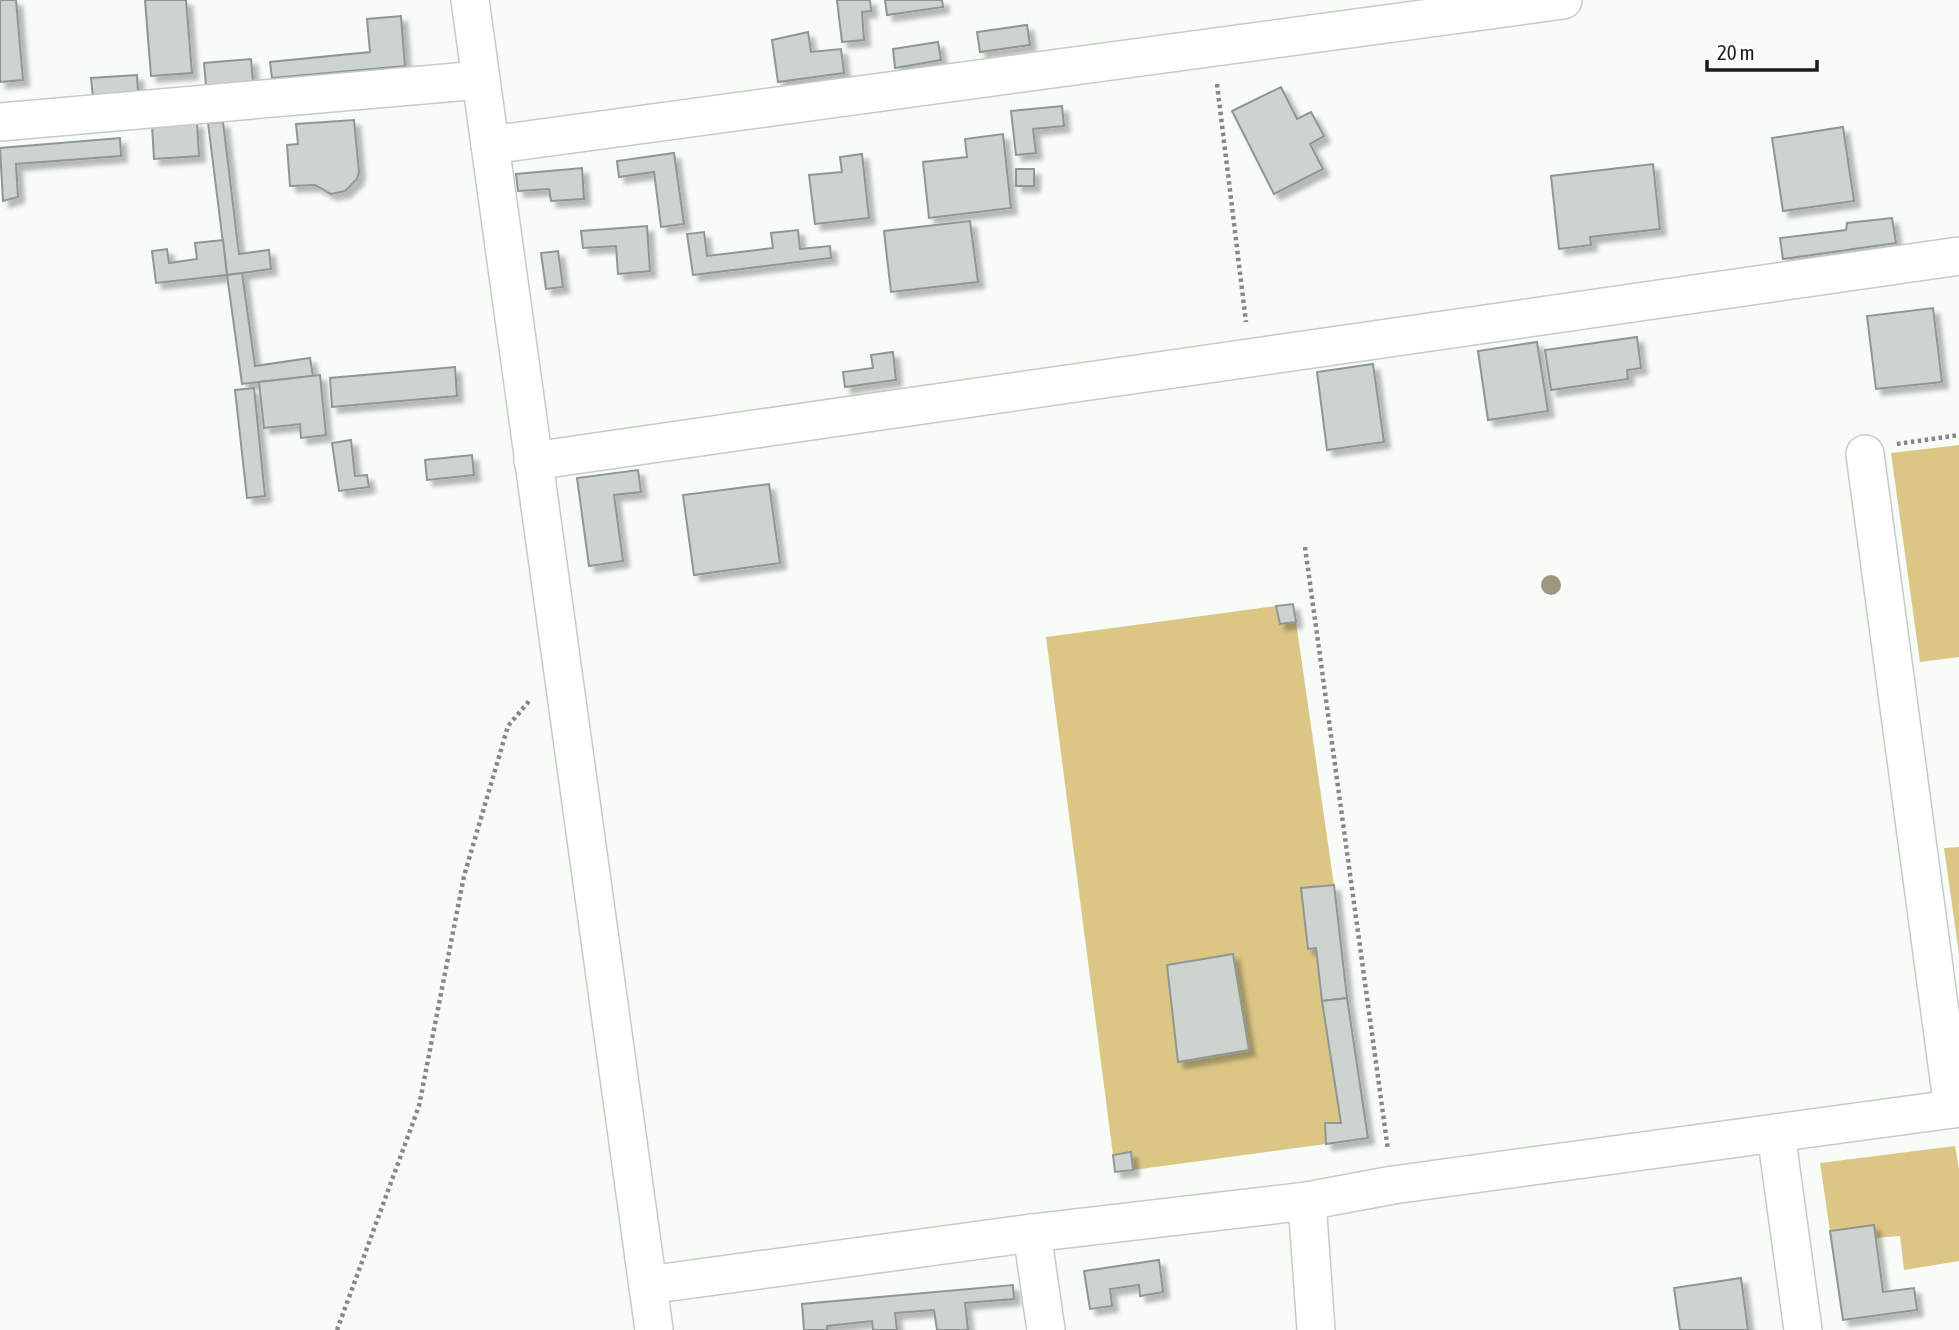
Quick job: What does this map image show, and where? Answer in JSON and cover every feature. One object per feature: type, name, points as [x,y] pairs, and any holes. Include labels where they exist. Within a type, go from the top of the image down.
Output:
[{"type":"street","points":[[470,0],[654,1330]]},
{"type":"street","points":[[490,145],[1563,0]]},
{"type":"street","points":[[0,122],[480,80]]},
{"type":"street","points":[[533,461],[1959,256]]},
{"type":"street","points":[[648,1285],[1032,1233],[1307,1201],[1393,1185],[1956,1109],[1865,454]]},
{"type":"street","points":[[1776,1133],[1803,1330]]},
{"type":"street","points":[[1307,1201],[1316,1330]]},
{"type":"street","points":[[1032,1233],[1046,1330]]},
{"type":"path","points":[[1213,48],[1251,357]]},
{"type":"path","points":[[1865,454],[1868,448],[1959,435]]},
{"type":"path","points":[[1305,547],[1393,1185]]},
{"type":"path","points":[[337,1330],[419,1106],[464,876],[508,726],[561,661]]},
{"type":"shaded area","points":[[1959,445],[1959,657],[1920,662],[1891,453]]},
{"type":"shaded area","points":[[1276,606],[1280,624],[1296,622],[1334,885],[1301,889],[1308,948],[1316,948],[1341,1123],[1325,1123],[1326,1144],[1133,1170],[1131,1153],[1113,1155],[1046,637]]},
{"type":"shaded area","points":[[1959,847],[1959,954],[1944,848]]},
{"type":"shaded area","points":[[1955,1146],[1959,1169],[1959,1261],[1904,1270],[1900,1236],[1875,1238],[1873,1225],[1830,1231],[1820,1163]]},
{"type":"building","points":[[0,0],[16,0],[23,80],[0,82]]},
{"type":"building","points":[[145,0],[186,0],[192,73],[151,76]]},
{"type":"building","points":[[837,0],[870,0],[871,11],[862,12],[864,40],[842,42]]},
{"type":"building","points":[[885,0],[942,0],[943,7],[887,15]]},
{"type":"building","points":[[401,16],[405,66],[272,78],[270,62],[370,52],[367,19]]},
{"type":"building","points":[[1027,25],[1030,45],[980,52],[977,32]]},
{"type":"building","points":[[808,32],[811,52],[841,49],[844,73],[778,82],[772,40]]},
{"type":"building","points":[[938,42],[941,60],[895,68],[893,49]]},
{"type":"building","points":[[251,59],[253,81],[206,86],[204,63]]},
{"type":"building","points":[[137,75],[138,94],[93,98],[91,78]]},
{"type":"building","points":[[1281,87],[1297,119],[1311,112],[1324,136],[1310,144],[1323,169],[1274,194],[1232,111]]},
{"type":"building","points":[[1062,106],[1064,126],[1033,129],[1036,153],[1016,155],[1011,111]]},
{"type":"building","points":[[354,120],[359,172],[357,179],[345,191],[331,194],[315,185],[290,186],[287,145],[298,144],[296,124]]},
{"type":"building","points":[[197,122],[199,156],[154,159],[152,125]]},
{"type":"building","points":[[223,122],[239,254],[269,250],[271,269],[227,275],[208,123]]},
{"type":"building","points":[[1843,127],[1854,201],[1783,211],[1772,138]]},
{"type":"building","points":[[1003,134],[1011,208],[929,218],[923,162],[967,157],[965,139]]},
{"type":"building","points":[[120,138],[121,156],[16,164],[18,197],[3,201],[0,148]]},
{"type":"building","points":[[674,153],[684,224],[661,227],[654,172],[619,177],[617,161]]},
{"type":"building","points":[[862,154],[869,218],[815,224],[809,175],[842,172],[840,157]]},
{"type":"building","points":[[1653,164],[1660,229],[1590,237],[1591,245],[1559,249],[1551,176]]},
{"type":"building","points":[[582,168],[584,199],[551,201],[549,189],[518,191],[516,174]]},
{"type":"building","points":[[1016,169],[1034,169],[1034,186],[1016,186]]},
{"type":"building","points":[[1892,218],[1896,243],[1783,259],[1780,238],[1846,230],[1847,223]]},
{"type":"building","points":[[970,221],[978,282],[891,292],[884,231]]},
{"type":"building","points":[[647,226],[650,271],[618,274],[616,246],[583,248],[581,231]]},
{"type":"building","points":[[798,230],[800,249],[830,246],[831,258],[693,275],[687,234],[704,232],[707,256],[773,248],[771,233]]},
{"type":"building","points":[[223,240],[227,275],[156,283],[152,251],[167,249],[169,263],[197,259],[195,243]]},
{"type":"building","points":[[558,251],[563,287],[546,289],[541,253]]},
{"type":"building","points":[[242,273],[255,366],[310,358],[313,376],[242,384],[227,275]]},
{"type":"building","points":[[1933,308],[1942,382],[1876,389],[1867,316]]},
{"type":"building","points":[[1637,337],[1641,368],[1627,370],[1628,379],[1551,390],[1545,350]]},
{"type":"building","points":[[1537,342],[1548,411],[1488,420],[1478,351]]},
{"type":"building","points":[[893,352],[896,380],[845,387],[843,372],[873,368],[871,355]]},
{"type":"building","points":[[1373,364],[1384,442],[1327,450],[1317,372]]},
{"type":"building","points":[[455,367],[457,396],[332,407],[330,378]]},
{"type":"building","points":[[320,375],[326,435],[301,438],[300,424],[264,428],[259,382]]},
{"type":"building","points":[[254,388],[265,496],[247,498],[235,390]]},
{"type":"building","points":[[351,440],[355,476],[367,475],[369,487],[339,491],[332,443]]},
{"type":"building","points":[[472,455],[474,475],[427,480],[425,460]]},
{"type":"building","points":[[638,470],[641,492],[614,495],[623,561],[589,566],[577,478]]},
{"type":"building","points":[[769,484],[780,563],[694,575],[683,495]]},
{"type":"building","points":[[1293,604],[1296,622],[1280,624],[1276,606]]},
{"type":"building","points":[[1334,885],[1347,998],[1322,1001],[1316,948],[1308,949],[1301,888]]},
{"type":"building","points":[[1233,954],[1249,1050],[1178,1062],[1167,965]]},
{"type":"building","points":[[1347,998],[1368,1138],[1326,1144],[1325,1123],[1341,1123],[1322,1001]]},
{"type":"building","points":[[1131,1152],[1133,1170],[1115,1172],[1113,1155]]},
{"type":"building","points":[[1874,1225],[1883,1292],[1914,1288],[1917,1310],[1843,1320],[1830,1231]]},
{"type":"building","points":[[1159,1260],[1163,1292],[1140,1296],[1139,1285],[1110,1289],[1112,1306],[1090,1309],[1084,1271]]},
{"type":"building","points":[[1741,1278],[1748,1330],[1680,1330],[1674,1288]]},
{"type":"building","points":[[1013,1285],[1014,1299],[965,1303],[968,1330],[937,1330],[934,1310],[895,1313],[897,1330],[873,1330],[872,1321],[827,1326],[827,1330],[804,1330],[802,1304]]}]
